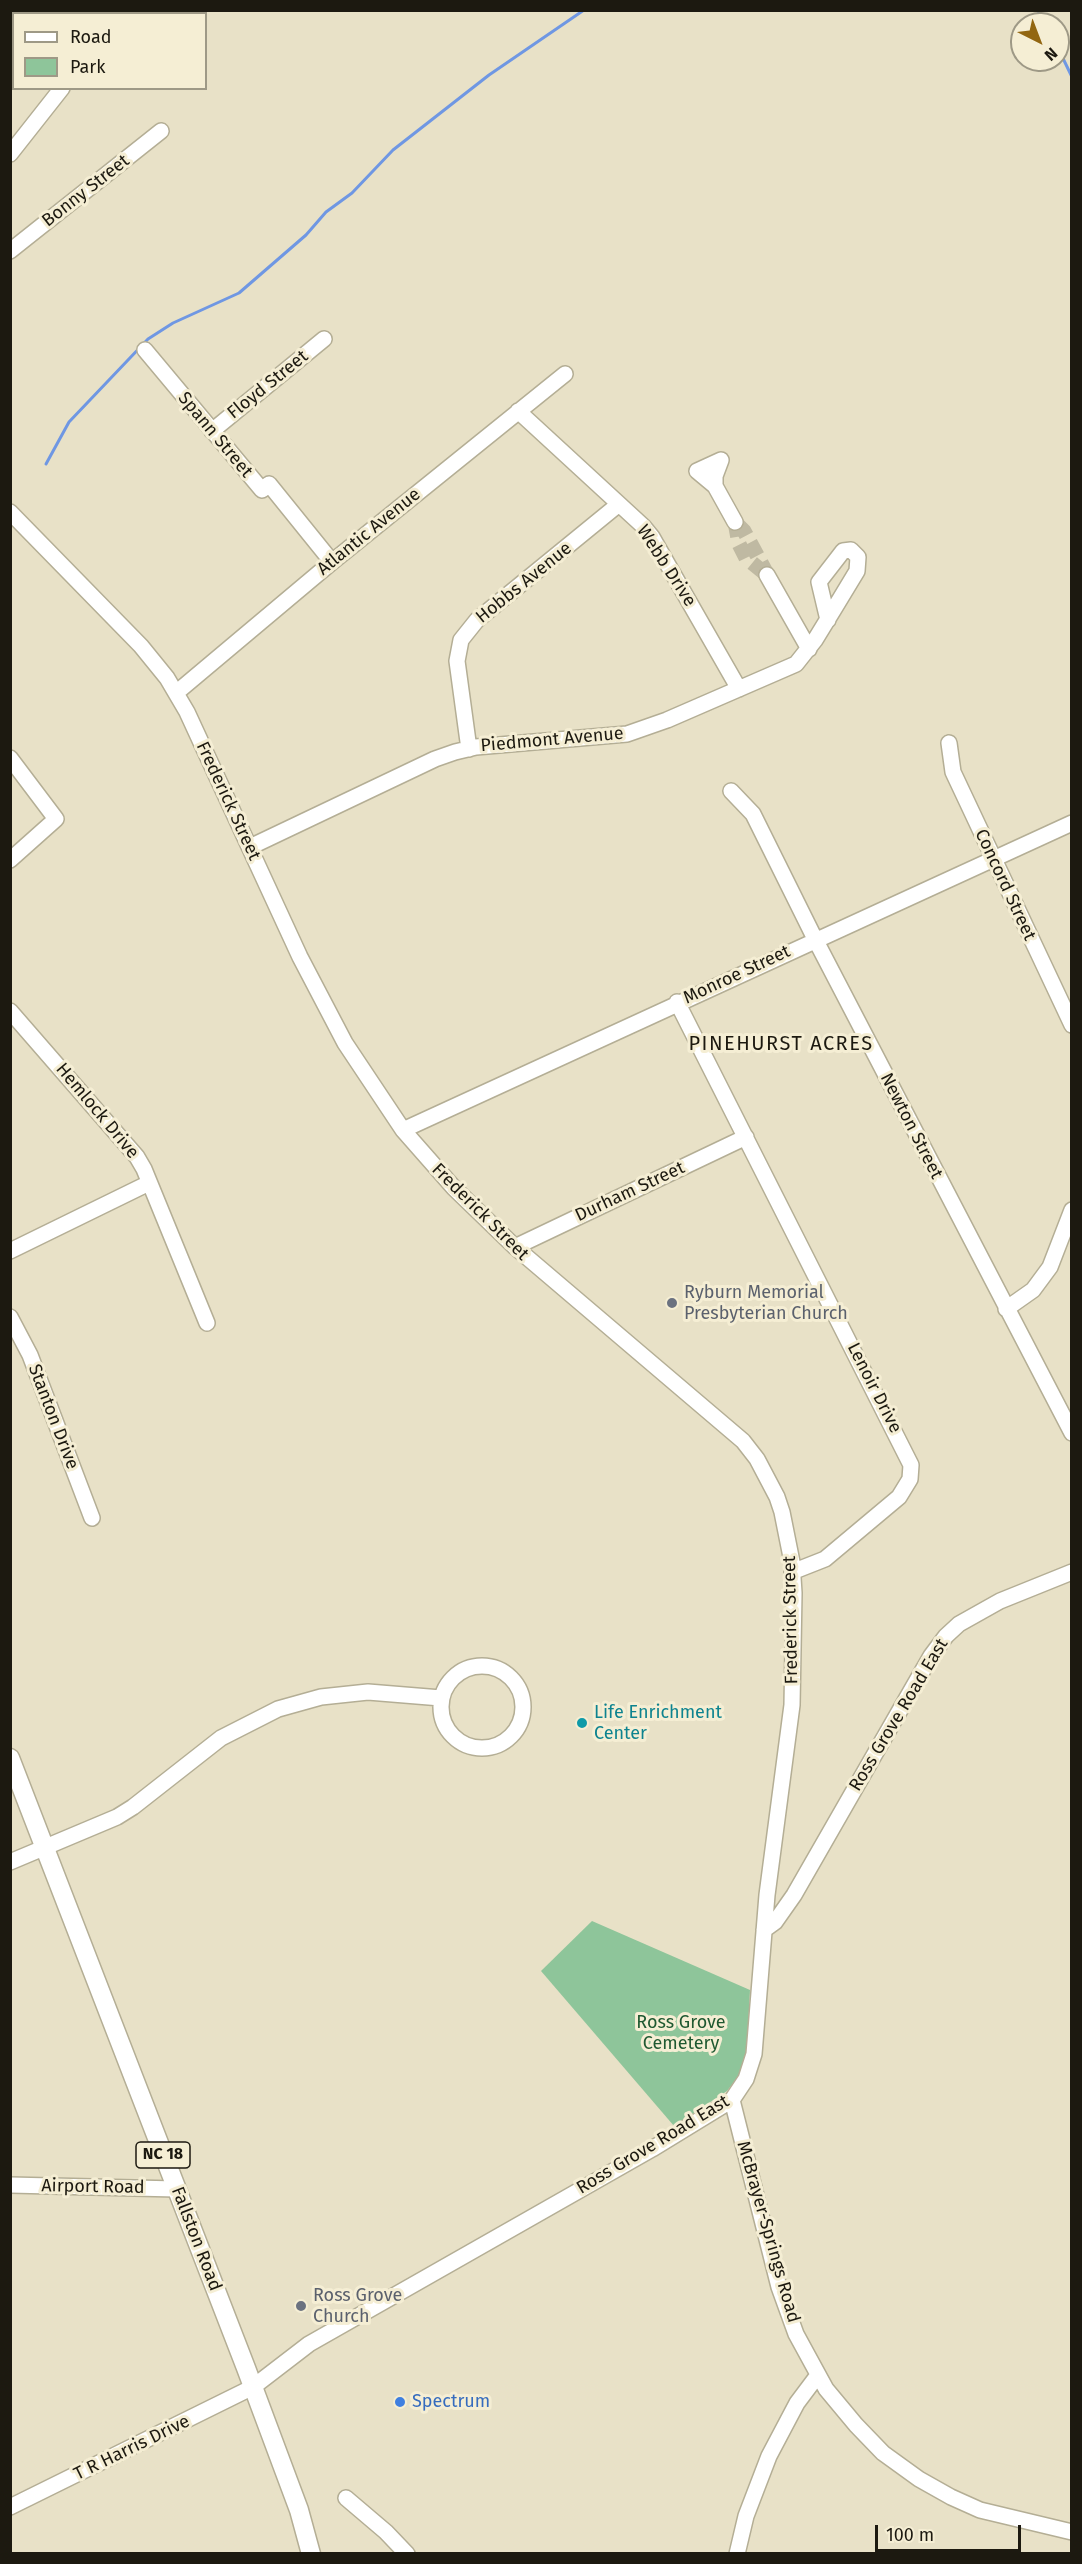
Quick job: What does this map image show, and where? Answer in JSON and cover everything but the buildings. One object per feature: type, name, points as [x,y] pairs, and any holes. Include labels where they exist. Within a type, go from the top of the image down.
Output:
[{"type":"main road","name":"Fallston Road","points":[[10,1758],[253,2387],[298,2510],[311,2553]]},
{"type":"street","points":[[10,154],[60,90]]},
{"type":"street","name":"Bonny Street","points":[[10,251],[161,131]]},
{"type":"street","name":"Floyd Street","points":[[212,430],[324,339]]},
{"type":"street","name":"Spann Street","points":[[145,350],[262,490],[269,484],[332,562]]},
{"type":"street","name":"Atlantic Avenue","points":[[176,693],[332,562],[565,374]]},
{"type":"street","name":"Webb Drive","points":[[518,411],[652,537],[739,689]]},
{"type":"street","points":[[715,486],[735,522]]},
{"type":"street","name":"Hobbs Avenue","points":[[469,749],[457,660],[459,646],[465,634],[477,620],[619,504]]},
{"type":"street","name":"Frederick Street","points":[[10,512],[141,646],[168,678],[188,712],[300,957],[345,1043],[404,1130],[454,1188],[515,1247],[743,1442],[758,1459],[777,1497],[788,1540],[792,1572],[792,1705],[764,1930]]},
{"type":"street","points":[[767,575],[809,649]]},
{"type":"street","name":"Piedmont Avenue","points":[[250,847],[435,759],[469,749],[627,734],[796,664],[809,649],[831,614]]},
{"type":"street","name":"Concord Street","points":[[949,742],[953,772],[1071,1024]]},
{"type":"street","points":[[10,758],[56,819],[10,860]]},
{"type":"street","name":"Newton Street","points":[[731,791],[753,814],[814,939],[1071,1433]]},
{"type":"street","name":"Monroe Street","points":[[404,1130],[677,1002],[1071,823]]},
{"type":"street","name":"Lenoir Drive","points":[[677,1002],[912,1465],[910,1479],[899,1497],[825,1558],[792,1572]]},
{"type":"street","name":"Hemlock Drive","points":[[10,1011],[136,1157],[149,1182],[207,1323]]},
{"type":"street","name":"Durham Street","points":[[515,1247],[746,1137]]},
{"type":"street","points":[[10,1251],[149,1182]]},
{"type":"street","points":[[1006,1309],[1033,1290],[1050,1267],[1071,1210]]},
{"type":"street","name":"Stanton Drive","points":[[10,1317],[30,1355],[92,1518]]},
{"type":"street","name":"Ross Grove Road East","points":[[253,2387],[309,2344],[652,2149],[732,2100],[746,2079],[753,2054],[764,1930],[783,1914],[931,1656],[946,1636],[959,1624],[1000,1601],[1071,1572]]},
{"type":"street","points":[[481,1665],[495,1667],[507,1673],[517,1683],[523,1695],[524,1709],[521,1723],[503,1743],[490,1748],[476,1748],[463,1744],[448,1730],[441,1712],[441,1698],[447,1685],[456,1674],[481,1665]]},
{"type":"street","points":[[10,1862],[99,1826],[134,1807],[221,1738],[278,1709],[321,1697],[368,1692],[441,1698]]},
{"type":"street","name":"McBrayer-Springs Road","points":[[732,2100],[779,2287],[796,2334],[826,2390],[883,2453],[919,2479],[980,2510],[1071,2532]]},
{"type":"street","name":"Airport Road","points":[[10,2185],[176,2189]]},
{"type":"street","points":[[737,2553],[746,2516],[769,2456],[797,2403],[818,2375]]},
{"type":"street","name":"T R Harris Drive","points":[[10,2507],[253,2387]]},
{"type":"street","points":[[346,2498],[407,2553]]},
{"type":"green space","name":"Ross Grove Cemetery","points":[[592,1921],[750,1990],[747,2050],[741,2073],[727,2091],[674,2126],[541,1971]]},
{"type":"waterway","points":[[46,464],[69,422],[148,339],[173,323],[239,293],[306,235],[326,212],[352,193],[393,150],[489,75],[584,10]]},
{"type":"waterway","points":[[1070,72],[1072,77]]},
{"type":"tunnel","points":[[735,522],[739,544],[746,558],[767,575]]},
{"type":"tunnel","points":[[737,524],[744,531],[766,572]]},
{"type":"place","name":"Ryburn Memorial Presbyterian Church","points":[[672,1303]]},
{"type":"place","name":"Life Enrichment Center","points":[[582,1723]]},
{"type":"place","name":"Ross Grove Church","points":[[301,2306]]},
{"type":"place","name":"Spectrum","points":[[400,2402]]},
{"type":"district","name":"PINEHURST ACRES","points":[[781,1044]]}]
